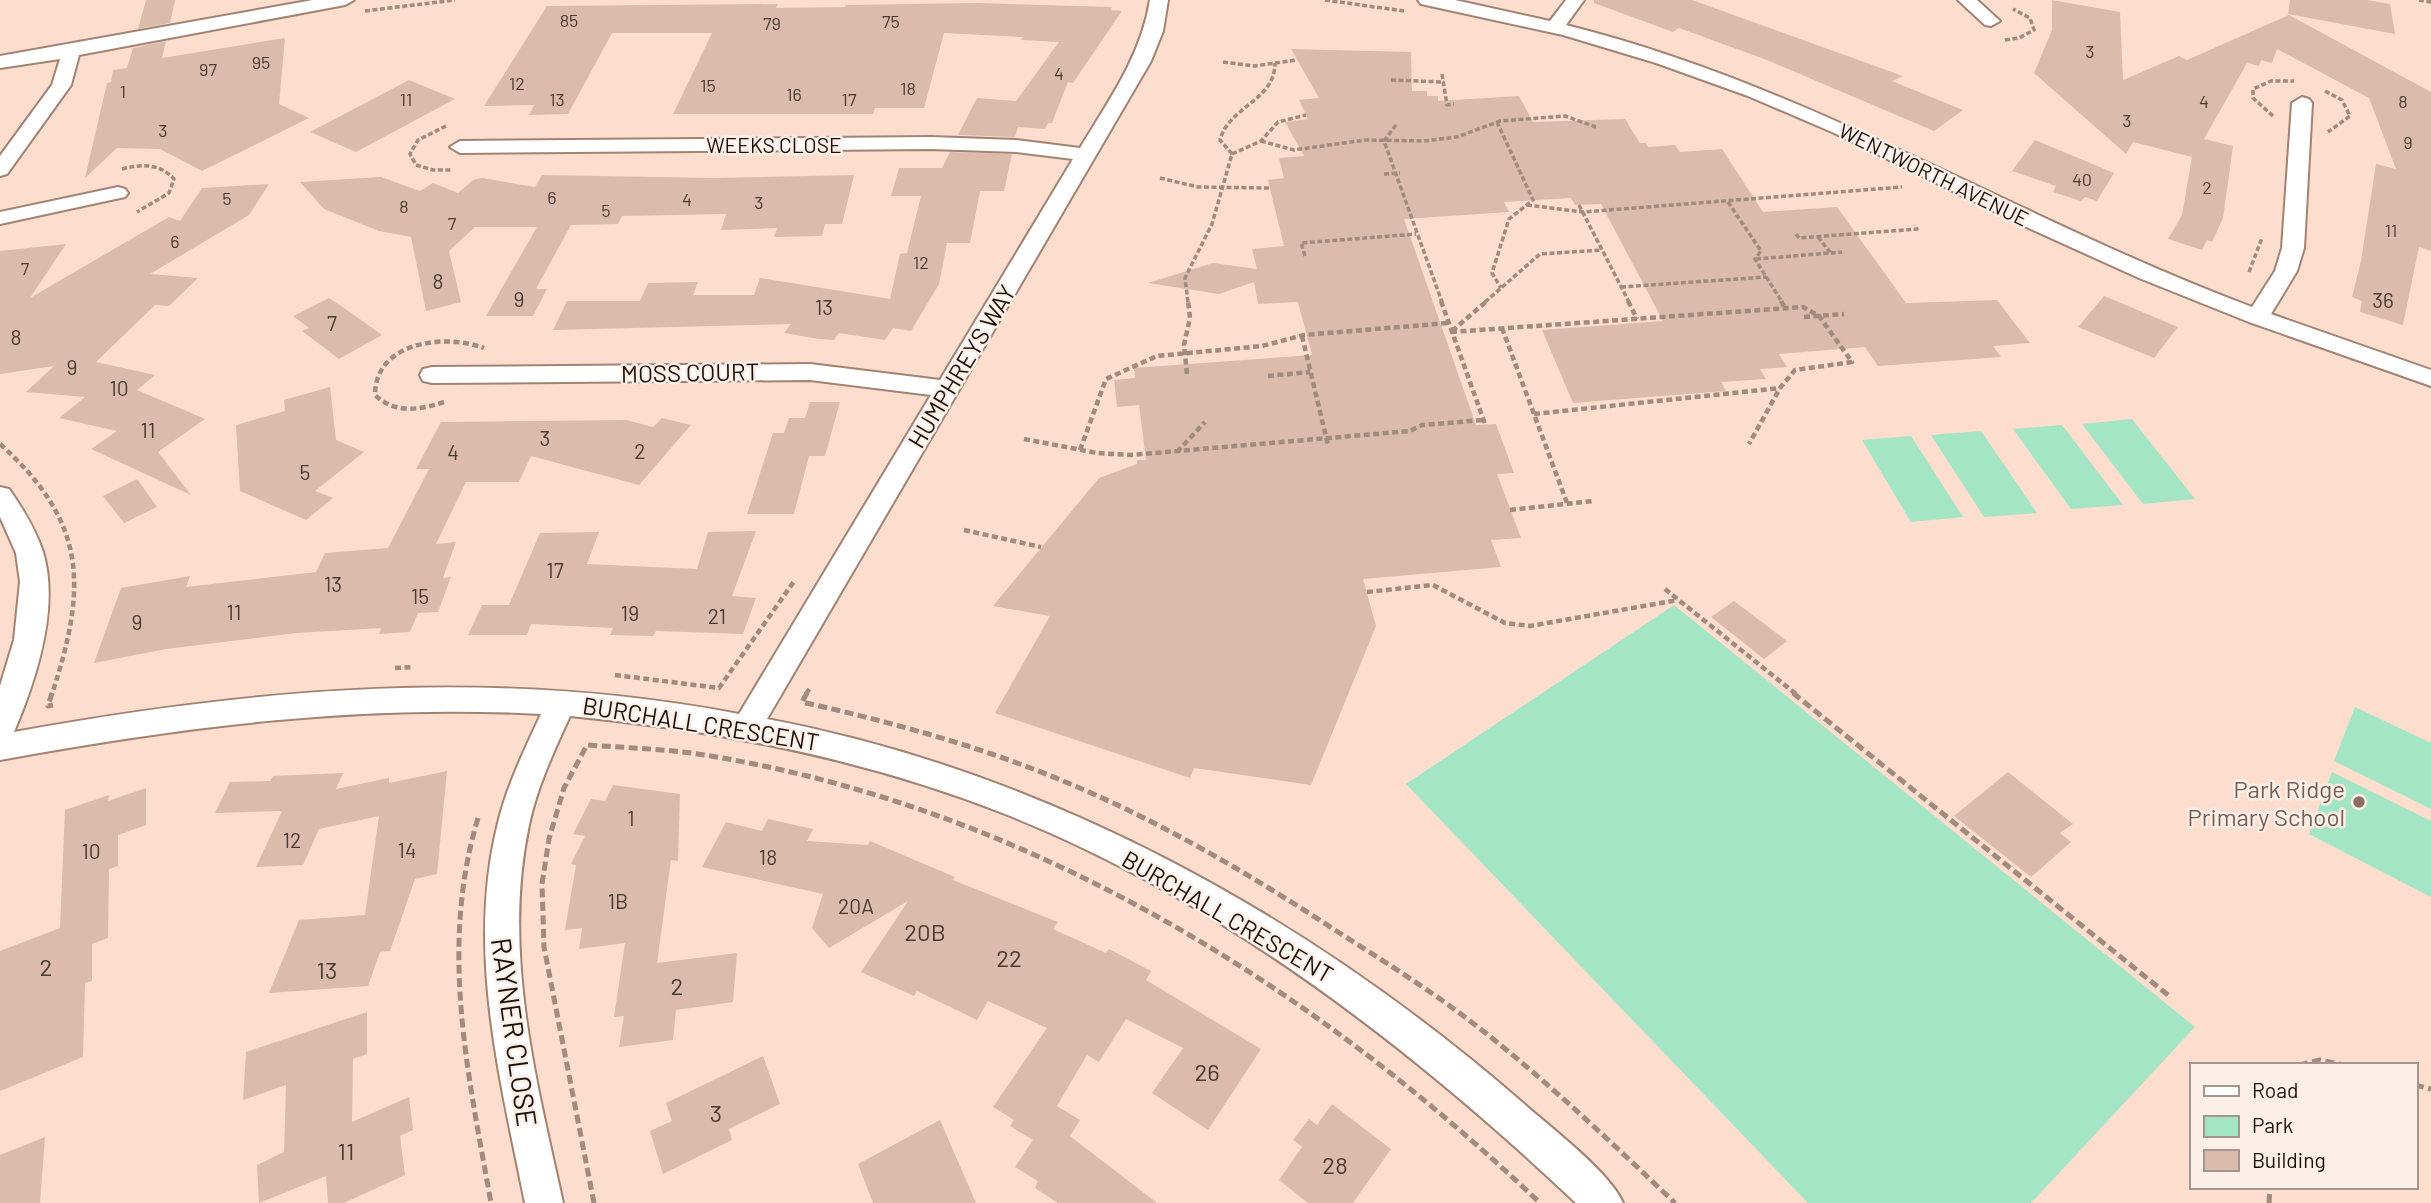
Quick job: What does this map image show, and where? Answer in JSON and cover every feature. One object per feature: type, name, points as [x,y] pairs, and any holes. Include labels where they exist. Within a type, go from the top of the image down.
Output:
[{"type":"street","points":[[0,62],[71,52],[247,8],[345,0]]},
{"type":"street","name":"HUMPHREYS WAY","points":[[747,726],[1142,61],[1154,31],[1159,0]]},
{"type":"street","points":[[1555,27],[1575,0]]},
{"type":"street","points":[[1967,0],[1992,21]]},
{"type":"street","name":"WENTWORTH AVENUE","points":[[1419,6],[1555,27],[1667,59],[1800,110],[2105,256],[2257,317],[2431,378]]},
{"type":"street","points":[[0,170],[61,85],[71,52]]},
{"type":"street","points":[[2257,317],[2286,271],[2293,248],[2302,103]]},
{"type":"street","name":"WEEKS CLOSE","points":[[460,147],[932,143],[1016,146],[1087,155]]},
{"type":"street","points":[[0,218],[118,193]]},
{"type":"street","name":"MOSS COURT","points":[[432,375],[810,372],[947,388]]},
{"type":"street","points":[[0,496],[21,528],[36,576],[27,650],[0,729]]},
{"type":"street","name":"BURCHALL CRESCENT","points":[[0,747],[134,722],[258,706],[408,698],[561,701],[747,726],[864,753],[1006,800],[1168,876],[1259,928],[1385,1013],[1485,1093],[1604,1203]]},
{"type":"street","name":"RAYNER CLOSE","points":[[544,1203],[508,1018],[500,963],[499,916],[513,823],[561,701]]},
{"type":"path","points":[[1325,0],[1419,6]]},
{"type":"path","points":[[2419,0],[2431,2]]},
{"type":"path","points":[[1223,62],[1254,66],[1297,61]]},
{"type":"path","points":[[1232,154],[1220,140],[1223,126],[1234,112],[1252,102],[1273,79],[1276,72],[1275,63]]},
{"type":"path","points":[[1442,74],[1447,105],[1454,104]]},
{"type":"path","points":[[1391,80],[1444,82]]},
{"type":"path","points":[[1187,374],[1184,353],[1190,318],[1185,278],[1212,224],[1232,154],[1261,141],[1278,122],[1306,115]]},
{"type":"path","points":[[1261,141],[1299,150],[1365,140],[1451,138],[1497,122],[1564,116],[1596,127]]},
{"type":"path","points":[[1497,122],[1533,200],[1509,219],[1492,273],[1501,288]]},
{"type":"path","points":[[1384,141],[1396,125]]},
{"type":"path","points":[[1024,439],[1131,456],[1327,442],[1410,431],[1422,425],[1484,422],[1384,141]]},
{"type":"path","points":[[1384,174],[1397,173]]},
{"type":"path","points":[[1160,178],[1198,187],[1270,188]]},
{"type":"path","points":[[1527,205],[1583,212],[1896,188],[1909,184],[1897,178]]},
{"type":"path","points":[[1728,201],[1761,251],[1755,259]]},
{"type":"path","points":[[1579,205],[1637,319]]},
{"type":"path","points":[[1796,234],[1799,238],[1818,237],[1917,229],[1915,225]]},
{"type":"path","points":[[1305,256],[1301,243],[1416,234]]},
{"type":"path","points":[[1818,237],[1830,253]]},
{"type":"path","points":[[1451,332],[1541,254],[1602,250]]},
{"type":"path","points":[[1755,259],[1842,252]]},
{"type":"path","points":[[1755,259],[1785,308]]},
{"type":"path","points":[[1621,287],[1766,277]]},
{"type":"path","points":[[1451,332],[1803,307],[1819,316],[1852,362],[1794,370],[1780,388],[1749,444]]},
{"type":"path","points":[[1804,317],[1844,314]]},
{"type":"path","points":[[1080,450],[1106,379],[1139,361],[1184,353],[1262,346],[1302,336],[1448,323]]},
{"type":"path","points":[[1502,328],[1567,503]]},
{"type":"path","points":[[1302,336],[1327,442]]},
{"type":"path","points":[[1268,376],[1310,372]]},
{"type":"path","points":[[1534,414],[1780,388]]},
{"type":"path","points":[[1177,452],[1205,422]]},
{"type":"path","points":[[1510,510],[1593,501]]},
{"type":"path","points":[[964,530],[1041,547]]},
{"type":"path","points":[[719,688],[798,576]]},
{"type":"path","points":[[1367,592],[1433,585],[1505,623],[1530,626],[1678,600]]},
{"type":"path","points":[[1665,589],[2168,995]]},
{"type":"path","points":[[594,1203],[544,947],[542,884],[549,839],[564,788],[587,744],[727,759],[854,790],[976,830],[1032,853],[1202,942],[1313,1016],[1433,1108],[1540,1203]]},
{"type":"path","points":[[1283,897],[1426,988],[1477,1027],[1589,1121],[1675,1203]]},
{"type":"path","points":[[2307,1063],[2320,1060],[2334,1063]]},
{"type":"green space","points":[[2132,419],[2195,499],[2143,504],[2082,424]]},
{"type":"green space","points":[[2062,425],[2123,505],[2071,509],[2013,429]]},
{"type":"green space","points":[[1981,431],[2037,513],[1984,517],[1931,435]]},
{"type":"green space","points":[[1911,436],[1963,517],[1911,522],[1862,440]]},
{"type":"green space","points":[[1674,605],[2195,1027],[2031,1203],[1808,1203],[1406,784]]},
{"type":"green space","points":[[2355,707],[2431,743],[2431,809],[2334,761]]},
{"type":"green space","points":[[2332,772],[2431,821],[2431,897],[2309,834]]},
{"type":"building","points":[[146,0],[175,0],[170,23],[138,29]]},
{"type":"building","points":[[1594,0],[1692,0],[1903,76],[1892,81],[1963,110],[1934,131],[1767,60],[1679,28],[1673,32],[1594,3]]},
{"type":"building","points":[[2052,0],[2120,12],[2123,80],[2179,56],[2187,60],[2289,15],[2431,92],[2431,251],[2419,247],[2403,325],[2360,312],[2362,301],[2352,297],[2361,261],[2376,164],[2396,169],[2369,98],[2277,49],[2272,63],[2261,60],[2259,66],[2247,63],[2204,139],[2233,146],[2223,218],[2212,242],[2207,240],[2202,250],[2168,239],[2182,215],[2192,157],[2133,142],[2126,154],[2034,73],[2052,30]]},
{"type":"building","points":[[2290,0],[2367,0],[2390,4],[2395,34],[2288,14]]},
{"type":"building","points":[[977,3],[1112,7],[1111,10],[1122,11],[1073,83],[1068,82],[1052,123],[1048,123],[1045,129],[1018,127],[1015,137],[958,135],[977,98],[1016,101],[1059,42],[1021,40],[1023,37],[944,33],[924,108],[875,108],[873,114],[673,114],[712,33],[612,33],[568,114],[529,115],[534,105],[484,106],[547,6],[778,4],[776,8]]},
{"type":"building","points":[[285,38],[279,104],[309,118],[202,171],[160,149],[117,148],[85,178],[107,83],[111,82],[113,70],[127,68],[133,48],[166,41],[162,58]]},
{"type":"building","points":[[1291,49],[1411,52],[1412,91],[1427,91],[1427,96],[1438,96],[1438,101],[1519,96],[1533,122],[1625,119],[1640,143],[1646,143],[1648,147],[1675,145],[1680,152],[1722,149],[1763,212],[1837,207],[1906,303],[1997,300],[2030,343],[1993,346],[2001,357],[1878,366],[1865,347],[1779,354],[1787,367],[1760,369],[1766,379],[1721,382],[1726,391],[1573,403],[1542,330],[1663,321],[1601,204],[1575,205],[1571,198],[1504,202],[1509,212],[1404,219],[1476,425],[1496,424],[1514,473],[1497,474],[1521,538],[1491,540],[1501,567],[1363,579],[1376,626],[1311,785],[1194,768],[1190,778],[995,713],[1050,616],[993,606],[1099,478],[1137,464],[1137,460],[1146,460],[1139,405],[1117,407],[1114,380],[1135,378],[1134,368],[1312,355],[1298,302],[1258,304],[1254,282],[1219,294],[1148,283],[1213,263],[1257,269],[1252,249],[1284,246],[1268,180],[1284,178],[1279,158],[1304,156],[1285,122],[1308,119],[1299,100],[1319,98]]},
{"type":"building","points":[[409,80],[455,99],[356,152],[310,132]]},
{"type":"building","points":[[2035,140],[2114,173],[2097,201],[2085,197],[2081,201],[2053,192],[2056,186],[2012,171]]},
{"type":"building","points":[[950,152],[1012,154],[1004,191],[980,191],[970,243],[947,243],[939,284],[911,331],[893,328],[885,340],[839,333],[834,340],[784,333],[791,324],[553,330],[567,301],[640,301],[648,283],[698,282],[693,295],[754,295],[760,278],[890,299],[900,254],[907,253],[921,196],[891,196],[899,168],[942,168]]},
{"type":"building","points":[[542,175],[714,178],[854,175],[842,224],[825,224],[822,236],[774,237],[777,228],[721,230],[726,214],[622,216],[618,224],[571,225],[536,289],[547,289],[533,316],[486,316],[537,227],[475,227],[449,251],[461,302],[426,311],[411,237],[379,231],[324,209],[300,182],[381,177],[420,191],[433,183],[458,193],[473,180],[482,178],[535,187]]},
{"type":"building","points":[[269,184],[249,215],[150,274],[198,278],[169,306],[155,305],[96,362],[155,375],[137,390],[205,419],[158,452],[191,495],[91,449],[117,431],[59,418],[85,397],[26,392],[54,366],[0,374],[0,251],[66,244],[30,298],[169,217],[180,221],[202,188]]},
{"type":"building","points":[[2104,296],[2178,327],[2154,358],[2078,327]]},
{"type":"building","points":[[329,298],[382,335],[339,359],[302,331],[309,328],[293,316]]},
{"type":"building","points":[[330,387],[336,440],[364,452],[315,491],[333,498],[306,520],[240,491],[236,425],[285,411],[284,400]]},
{"type":"building","points":[[810,402],[840,402],[825,456],[809,456],[794,514],[747,514],[773,433],[784,433],[789,418],[805,418]]},
{"type":"building","points":[[662,418],[691,425],[639,485],[531,456],[519,482],[466,482],[436,544],[456,542],[443,578],[451,577],[438,612],[418,613],[410,632],[379,634],[381,628],[297,633],[166,649],[94,663],[121,588],[190,576],[186,587],[316,572],[325,553],[388,548],[429,469],[416,469],[441,422],[626,420],[653,427]]},
{"type":"building","points":[[137,479],[157,507],[124,523],[103,496]]},
{"type":"building","points":[[756,531],[732,596],[756,598],[743,634],[656,631],[653,636],[610,635],[613,628],[531,624],[527,635],[468,635],[482,605],[509,605],[540,533],[599,532],[587,564],[697,569],[708,532]]},
{"type":"building","points":[[1734,601],[1787,641],[1764,659],[1711,617]]},
{"type":"building","points":[[447,771],[437,874],[415,879],[390,951],[380,952],[368,986],[269,993],[299,920],[365,915],[379,816],[319,829],[303,865],[256,867],[282,811],[215,813],[230,782],[270,781],[273,776],[343,773],[336,789],[389,778],[389,783]]},
{"type":"building","points":[[2008,772],[2073,824],[2060,833],[2071,842],[2031,877],[1954,816]]},
{"type":"building","points":[[613,785],[680,794],[678,861],[671,860],[657,963],[737,953],[733,1002],[676,1010],[673,1040],[619,1047],[624,1016],[614,1017],[625,943],[579,949],[582,928],[565,930],[576,865],[571,864],[585,836],[573,834],[591,799],[605,801]]},
{"type":"building","points":[[146,788],[146,825],[118,835],[118,866],[109,869],[108,938],[92,944],[92,981],[85,983],[83,1057],[0,1091],[0,951],[60,928],[65,810],[109,795],[108,801]]},
{"type":"building","points":[[768,819],[813,829],[807,841],[868,845],[870,841],[955,877],[953,880],[1058,922],[1053,929],[1106,953],[1109,949],[1151,971],[1146,980],[1261,1049],[1208,1130],[1152,1093],[1183,1048],[1126,1019],[1099,1062],[1087,1055],[1057,1106],[1080,1120],[1070,1136],[1157,1203],[1058,1203],[1035,1188],[1038,1181],[1015,1167],[1033,1140],[1010,1126],[1014,1120],[993,1107],[1047,1028],[988,1001],[977,1020],[917,991],[914,996],[861,972],[908,901],[829,948],[812,928],[823,894],[702,867],[726,822],[762,831]]},
{"type":"building","points":[[367,1012],[367,1054],[353,1059],[352,1122],[409,1097],[413,1130],[400,1136],[405,1175],[344,1203],[328,1203],[326,1176],[259,1203],[257,1165],[284,1152],[286,1085],[243,1100],[246,1052]]},
{"type":"building","points":[[763,1056],[780,1104],[729,1129],[732,1140],[663,1174],[650,1131],[672,1121],[666,1103]]},
{"type":"building","points":[[1332,1104],[1391,1149],[1353,1203],[1308,1203],[1279,1180],[1302,1147],[1293,1140],[1309,1119],[1317,1125]]},
{"type":"building","points":[[940,1120],[976,1203],[873,1203],[858,1164]]},
{"type":"building","points":[[45,1137],[40,1203],[0,1203],[0,1155]]},
{"type":"place","name":"Park Ridge Primary School","points":[[2359,802]]}]
